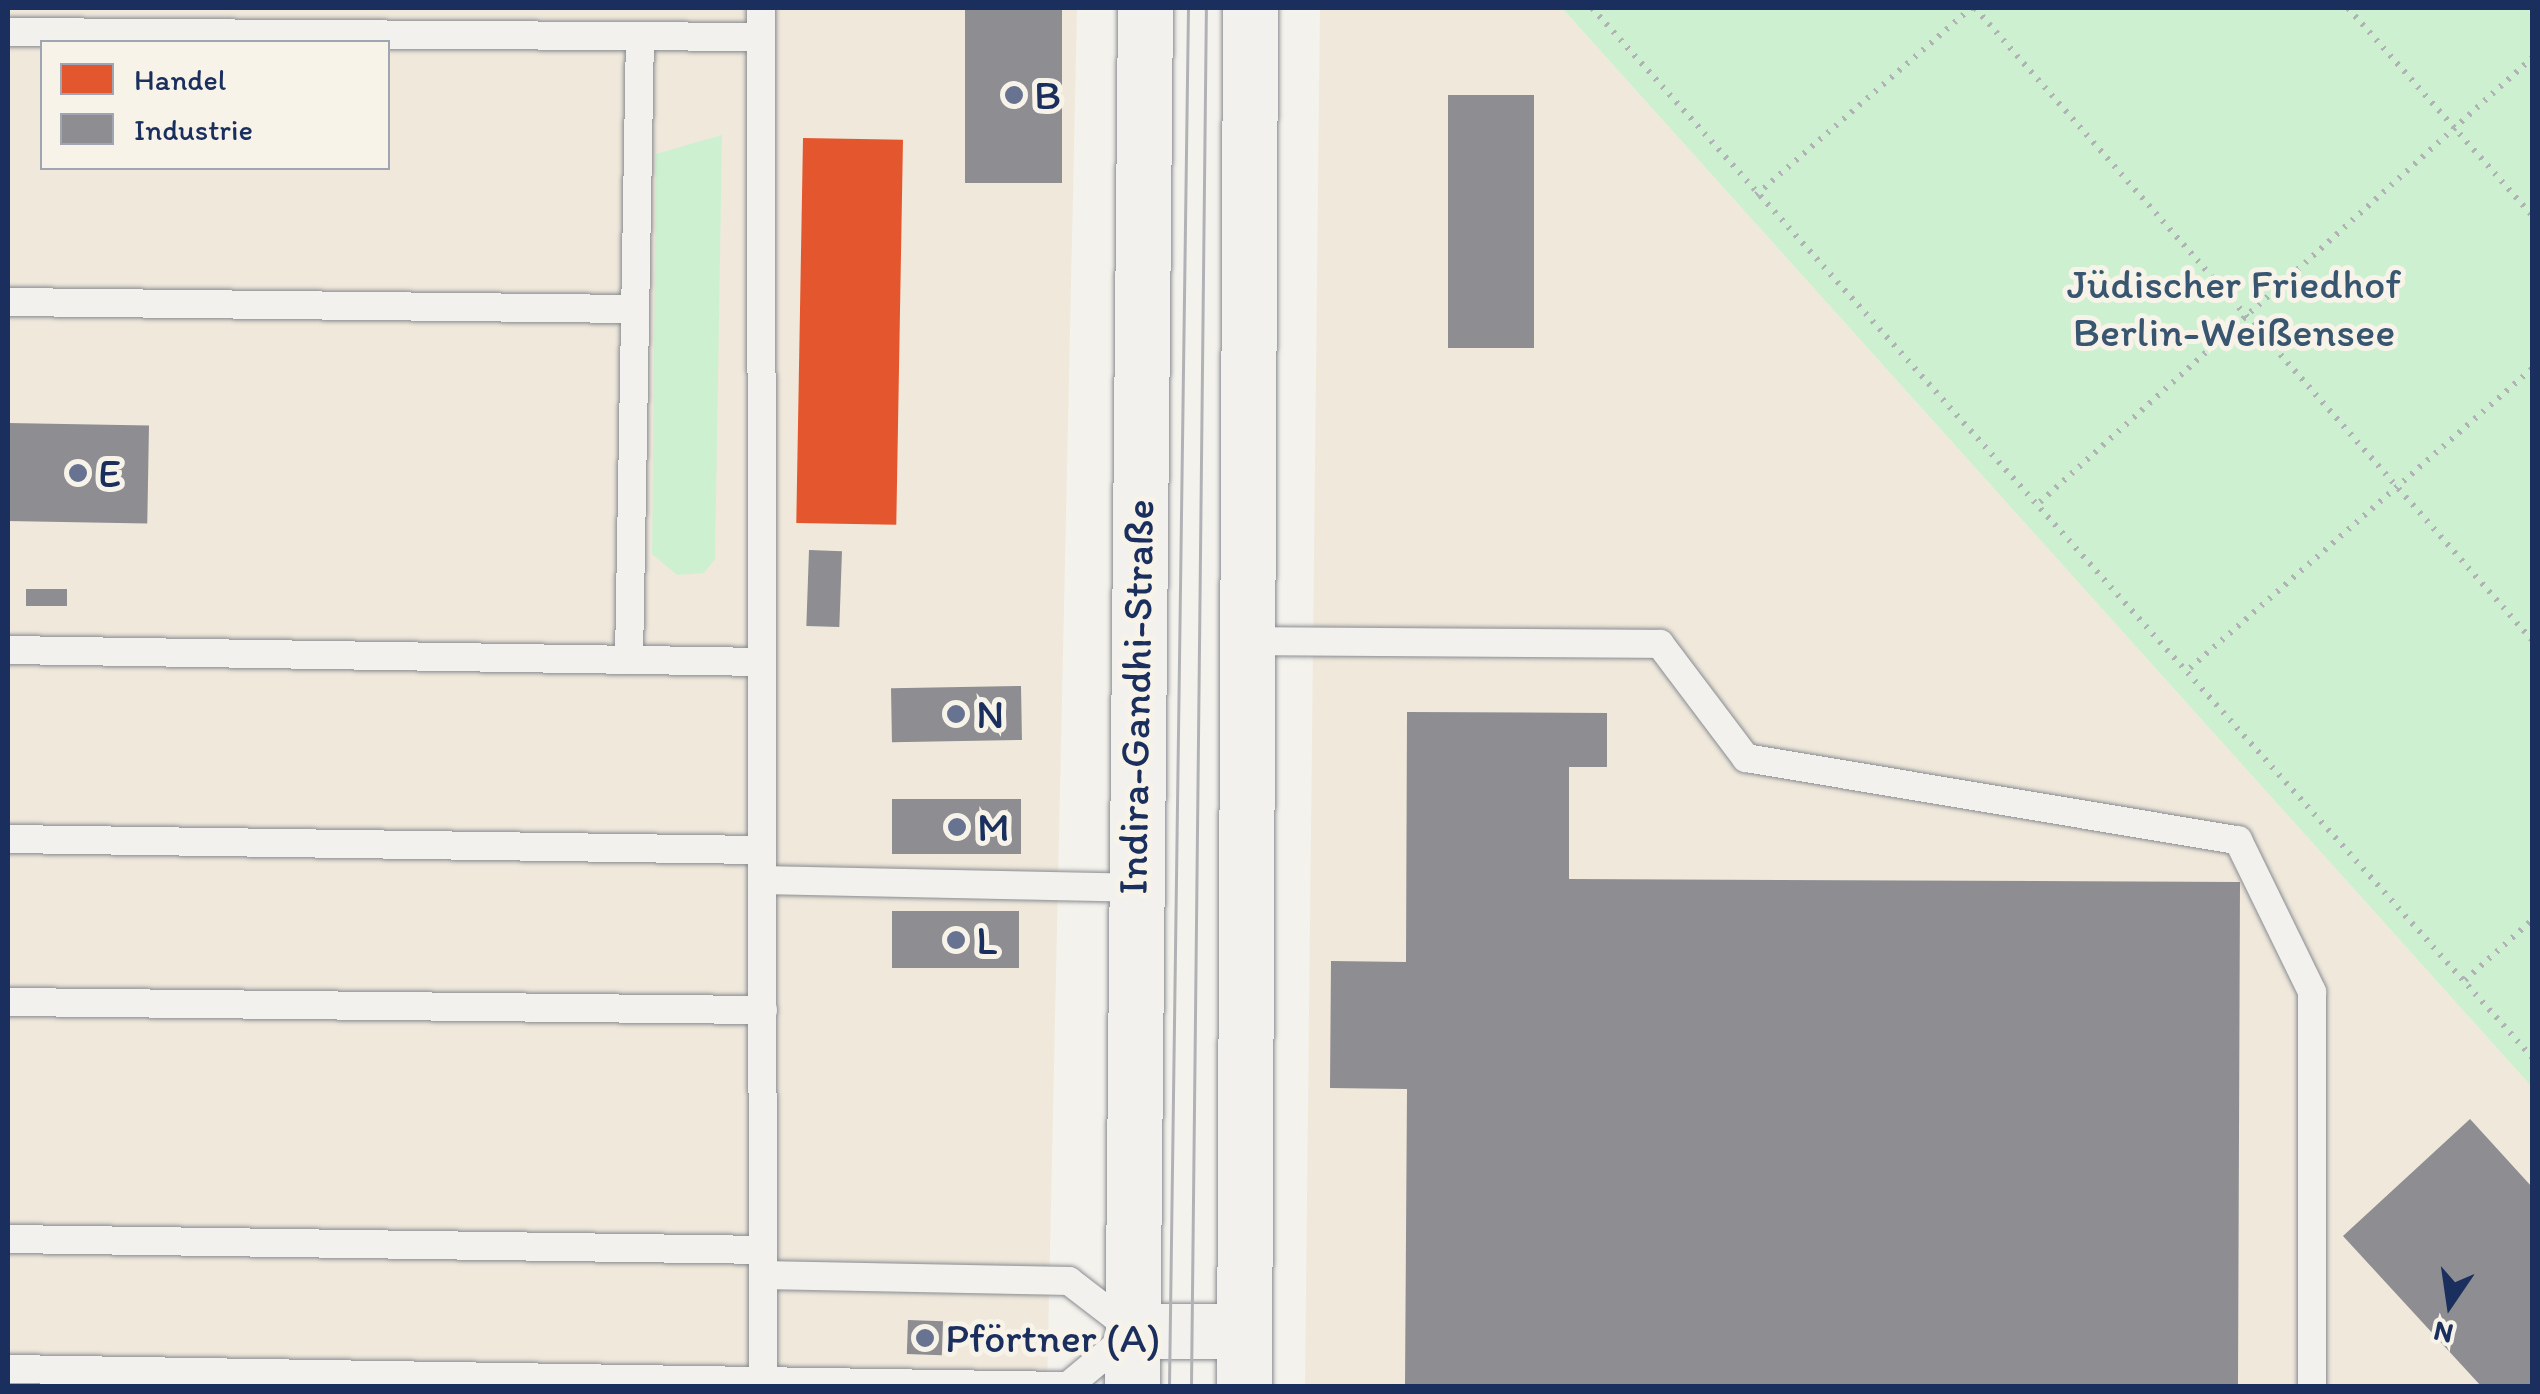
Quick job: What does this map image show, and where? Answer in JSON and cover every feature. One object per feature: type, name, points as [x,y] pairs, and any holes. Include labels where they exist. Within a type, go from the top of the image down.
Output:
[{"type":"main road","name":"Indira-Gandhi-Straße","points":[[1132,1386],[1132,888],[1145,8]]},
{"type":"main road","points":[[1244,1386],[1250,8]]},
{"type":"main road","points":[[1134,1331],[1244,1331]]},
{"type":"lane","points":[[761,8],[763,1385]]},
{"type":"lane","points":[[8,32],[761,36]]},
{"type":"lane","points":[[629,659],[640,36]]},
{"type":"lane","points":[[8,302],[635,310]]},
{"type":"lane","points":[[1247,641],[1660,644],[1746,758],[2238,840],[2312,992],[2312,1386]]},
{"type":"lane","points":[[8,650],[762,662]]},
{"type":"lane","points":[[8,839],[762,850]]},
{"type":"lane","points":[[762,880],[1132,888]]},
{"type":"lane","points":[[8,1002],[763,1010]]},
{"type":"lane","points":[[8,1239],[763,1262],[1070,1281],[1134,1331],[1068,1386],[763,1385],[8,1369]]},
{"type":"path","points":[[1592,8],[1756,195],[2190,668],[2532,1057]]},
{"type":"path","points":[[1756,195],[1973,8],[2532,640]]},
{"type":"path","points":[[2348,8],[2532,216]]},
{"type":"path","points":[[2040,502],[2532,58]]},
{"type":"path","points":[[2190,668],[2532,369]]},
{"type":"path","points":[[2464,980],[2532,920]]},
{"type":"shaded area","points":[[8,8],[1077,8],[1047,1386],[8,1386]]},
{"type":"shaded area","points":[[1320,8],[1562,8],[2532,1087],[2532,1386],[1305,1386]]},
{"type":"green space","name":"Jüdischer Friedhof Berlin-Weißensee","points":[[1562,8],[2532,8],[2532,1087]]},
{"type":"green space","points":[[722,135],[715,559],[704,573],[677,575],[652,554],[656,154]]},
{"type":"building: Handel","points":[[803,138],[903,140],[896,525],[796,523]]},
{"type":"building: Industrie","name":"B","points":[[965,8],[1062,8],[1062,183],[965,183]]},
{"type":"building: Industrie","points":[[1448,95],[1534,95],[1534,348],[1448,348]]},
{"type":"building: Industrie","name":"E","points":[[8,423],[149,425],[147,523],[8,521]]},
{"type":"building: Industrie","points":[[809,550],[842,551],[839,627],[806,626]]},
{"type":"building: Industrie","points":[[26,589],[67,589],[67,606],[26,606]]},
{"type":"building: Industrie","name":"N","points":[[1021,686],[1022,740],[892,742],[891,688]]},
{"type":"building: Industrie","points":[[1407,712],[1607,713],[1607,767],[1569,767],[1569,879],[2240,882],[2238,1385],[1405,1386],[1407,1089],[1330,1088],[1331,961],[1406,962]]},
{"type":"building: Industrie","name":"M","points":[[892,799],[1021,799],[1021,854],[892,854]]},
{"type":"building: Industrie","name":"L","points":[[892,911],[1019,911],[1019,968],[892,968]]},
{"type":"building: Industrie","points":[[2470,1119],[2532,1187],[2532,1386],[2481,1386],[2343,1236]]},
{"type":"building: Industrie","name":"Pförtner (A)","points":[[908,1320],[943,1321],[942,1355],[907,1354]]},
{"type":"tram line","points":[[1169,1386],[1188,8]]},
{"type":"tram line","points":[[1191,1386],[1206,8]]},
{"type":"place","name":"B","points":[[1014,95]]},
{"type":"place","name":"E","points":[[78,473]]},
{"type":"place","name":"N","points":[[956,714]]},
{"type":"place","name":"M","points":[[957,827]]},
{"type":"place","name":"L","points":[[956,940]]},
{"type":"place","name":"Pförtner (A)","points":[[925,1338]]}]
